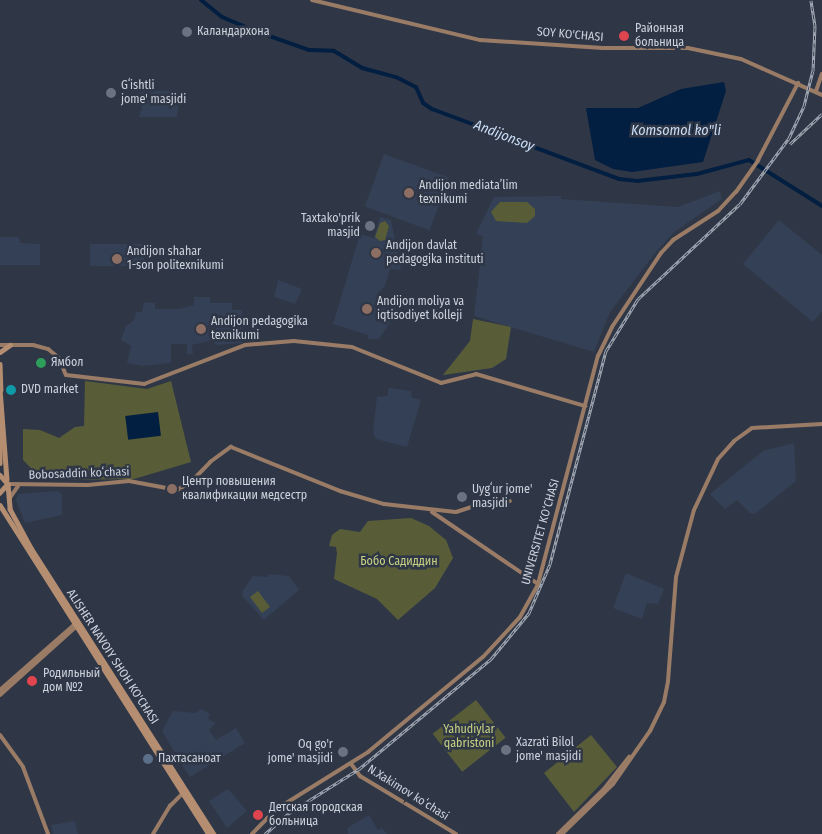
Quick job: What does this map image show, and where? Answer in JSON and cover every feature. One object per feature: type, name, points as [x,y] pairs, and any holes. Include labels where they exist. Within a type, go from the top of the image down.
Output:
[{"type":"main road","name":"SOY KO'CHASI","points":[[312,0],[480,40],[603,48],[688,48],[741,59],[822,95]]},
{"type":"main road","points":[[816,91],[822,74]]},
{"type":"main road","name":"UNIVERSITET KО‘CHASI","points":[[252,834],[276,810],[352,765],[483,657],[520,617],[538,584],[585,406],[604,343],[661,253],[673,240],[718,211],[754,166],[798,83]]},
{"type":"main road","points":[[0,345],[33,344],[48,349],[59,358],[66,375],[144,384],[232,348],[263,343],[322,343],[357,347],[378,354],[382,360],[441,383],[476,374],[585,406]]},
{"type":"main road","points":[[0,352],[10,344]]},
{"type":"main road","points":[[0,364],[0,463]]},
{"type":"main road","name":"ALISHER NAVOIY SHOH KO'CHASI","points":[[1,421],[9,498],[14,518],[26,543]]},
{"type":"main road","points":[[562,834],[613,784],[653,725],[667,691],[672,603],[679,564],[694,510],[718,460],[734,441],[752,428],[822,424]]},
{"type":"main road","name":"Bobosaddin koʻchasi","points":[[7,482],[18,486],[130,481],[177,490],[191,482],[210,462],[231,447],[340,491],[432,512],[462,512],[478,505],[510,500]]},
{"type":"main road","points":[[0,475],[7,482],[0,493]]},
{"type":"main road","points":[[9,498],[18,486]]},
{"type":"main road","name":"ALISHER NAVOIY SHOH KO'CHASI","points":[[0,505],[185,792],[209,834]]},
{"type":"main road","points":[[432,512],[538,584]]},
{"type":"main road","points":[[0,690],[77,624]]},
{"type":"main road","points":[[0,695],[77,624]]},
{"type":"main road","points":[[558,834],[613,779],[653,725]]},
{"type":"main road","points":[[0,735],[22,767],[48,834]]},
{"type":"main road","name":"N.Xakimov koʻchasi","points":[[352,765],[360,776],[456,834]]},
{"type":"main road","points":[[153,834],[185,792]]},
{"type":"main road","name":"ALISHER NAVOIY SHOH KO'CHASI","points":[[200,816],[214,834]]},
{"type":"shaded area","points":[[143,90],[187,92],[186,99],[179,103],[177,117],[139,117],[142,108],[139,94]]},
{"type":"shaded area","name":"Andijon mediataʼlim texnikumi","points":[[384,154],[449,178],[430,230],[365,207]]},
{"type":"shaded area","points":[[720,191],[722,199],[674,232],[656,252],[610,312],[594,352],[474,316],[483,236],[476,234],[494,197],[561,196],[561,199],[678,207]]},
{"type":"shaded area","points":[[380,217],[391,220],[401,270],[390,269],[385,286],[377,294],[396,305],[396,314],[379,339],[368,339],[368,335],[333,324],[360,234],[374,238]]},
{"type":"shaded area","points":[[779,220],[822,255],[822,311],[813,322],[743,264]]},
{"type":"shaded area","points":[[0,237],[19,237],[20,243],[40,244],[40,265],[0,265]]},
{"type":"shaded area","name":"Andijon shahar 1-son politexnikumi","points":[[90,244],[144,244],[144,266],[90,266]]},
{"type":"shaded area","points":[[278,280],[302,289],[295,304],[274,297]]},
{"type":"shaded area","name":"Andijon pedagogika texnikumi","points":[[194,297],[210,297],[210,303],[232,303],[232,310],[242,310],[242,343],[215,345],[214,340],[192,345],[193,354],[187,354],[187,344],[171,344],[171,363],[143,366],[127,363],[131,346],[121,340],[126,326],[134,320],[136,312],[142,312],[144,302],[155,303],[155,309],[179,309],[194,305]]},
{"type":"shaded area","points":[[389,388],[412,391],[411,397],[421,400],[407,447],[376,439],[373,433],[377,397],[387,396]]},
{"type":"shaded area","points":[[794,443],[796,481],[755,514],[750,513],[737,500],[725,509],[710,494],[763,451]]},
{"type":"shaded area","points":[[58,491],[62,495],[62,515],[25,523],[16,500],[18,494]]},
{"type":"shaded area","points":[[626,573],[664,589],[658,604],[647,603],[642,619],[613,608]]},
{"type":"shaded area","points":[[269,574],[289,576],[299,590],[264,620],[243,597],[242,592],[253,576],[268,577]]},
{"type":"shaded area","points":[[201,709],[210,714],[208,719],[216,723],[209,730],[216,740],[236,728],[245,743],[190,777],[180,762],[209,744],[180,761],[162,731],[173,711],[196,713]]},
{"type":"shaded area","points":[[228,789],[247,811],[227,828],[209,801]]},
{"type":"shaded area","points":[[369,815],[378,830],[382,828],[387,834],[348,834],[347,828]]},
{"type":"shaded area","points":[[75,821],[78,834],[53,834],[51,825]]},
{"type":"green space","points":[[500,202],[527,202],[535,209],[535,216],[527,223],[496,221],[491,212]]},
{"type":"green space","points":[[385,221],[389,226],[385,240],[380,241],[375,237],[380,223]]},
{"type":"green space","points":[[473,319],[511,327],[506,359],[492,368],[443,375],[470,341]]},
{"type":"green space","points":[[85,381],[147,389],[171,381],[191,462],[134,479],[64,480],[48,475],[48,470],[33,470],[23,460],[23,429],[40,430],[59,438],[75,427],[84,426]]},
{"type":"green space","name":"Бобо Садиддин","points":[[411,518],[429,526],[446,540],[453,558],[435,588],[398,620],[377,599],[334,579],[337,553],[336,547],[329,546],[332,535],[340,529],[360,532],[368,521]]},
{"type":"green space","points":[[258,591],[270,607],[262,613],[250,597]]},
{"type":"green space","name":"Yahudiylar qabristoni","points":[[476,700],[506,738],[462,772],[433,734]]},
{"type":"green space","points":[[591,735],[617,767],[574,812],[544,773]]},
{"type":"water","name":"Komsomol ko\"li","points":[[724,82],[726,91],[703,162],[632,172],[613,169],[595,160],[586,108],[638,108],[681,89]]},
{"type":"water","points":[[158,412],[161,436],[128,440],[125,416]]},
{"type":"waterway","name":"Andijonsoy","points":[[201,0],[222,17],[252,30],[309,50],[334,51],[362,68],[396,77],[416,87],[423,103],[432,109],[619,179],[637,181],[697,174],[749,160],[822,206]]},
{"type":"railway","points":[[265,834],[289,813],[359,769],[491,659],[529,613],[550,564],[606,351],[638,299],[740,204],[789,138],[804,106],[813,71],[815,26],[811,0]]},
{"type":"railway","points":[[790,144],[822,114]]},
{"type":"place","name":"Каландархона","points":[[187,32]]},
{"type":"place","name":"Районная больница","points":[[624,36]]},
{"type":"place","name":"Gʻishtli jome' masjidi","points":[[111,93]]},
{"type":"place","name":"Andijon mediataʼlim texnikumi","points":[[409,193]]},
{"type":"place","name":"Taxtako'prik masjid","points":[[370,226]]},
{"type":"place","name":"Andijon davlat pedagogika instituti","points":[[376,253]]},
{"type":"place","name":"Andijon shahar 1-son politexnikumi","points":[[117,259]]},
{"type":"place","name":"Andijon moliya va iqtisodiyet kolleji","points":[[367,309]]},
{"type":"place","name":"Andijon pedagogika texnikumi","points":[[201,329]]},
{"type":"place","name":"Ямбол","points":[[41,363]]},
{"type":"place","name":"DVD market","points":[[11,390]]},
{"type":"place","name":"Центр повышения квалификации медсестр","points":[[172,489]]},
{"type":"place","name":"Uygʻur jome' masjidi","points":[[462,497]]},
{"type":"place","name":"Родильный дом №2","points":[[32,681]]},
{"type":"place","name":"Xazrati Bilol jome' masjidi","points":[[506,750]]},
{"type":"place","name":"Oq go'r jome' masjidi","points":[[343,752]]},
{"type":"place","name":"Пахтасаноат","points":[[148,759]]},
{"type":"place","name":"Детская городская больница","points":[[258,815]]}]
